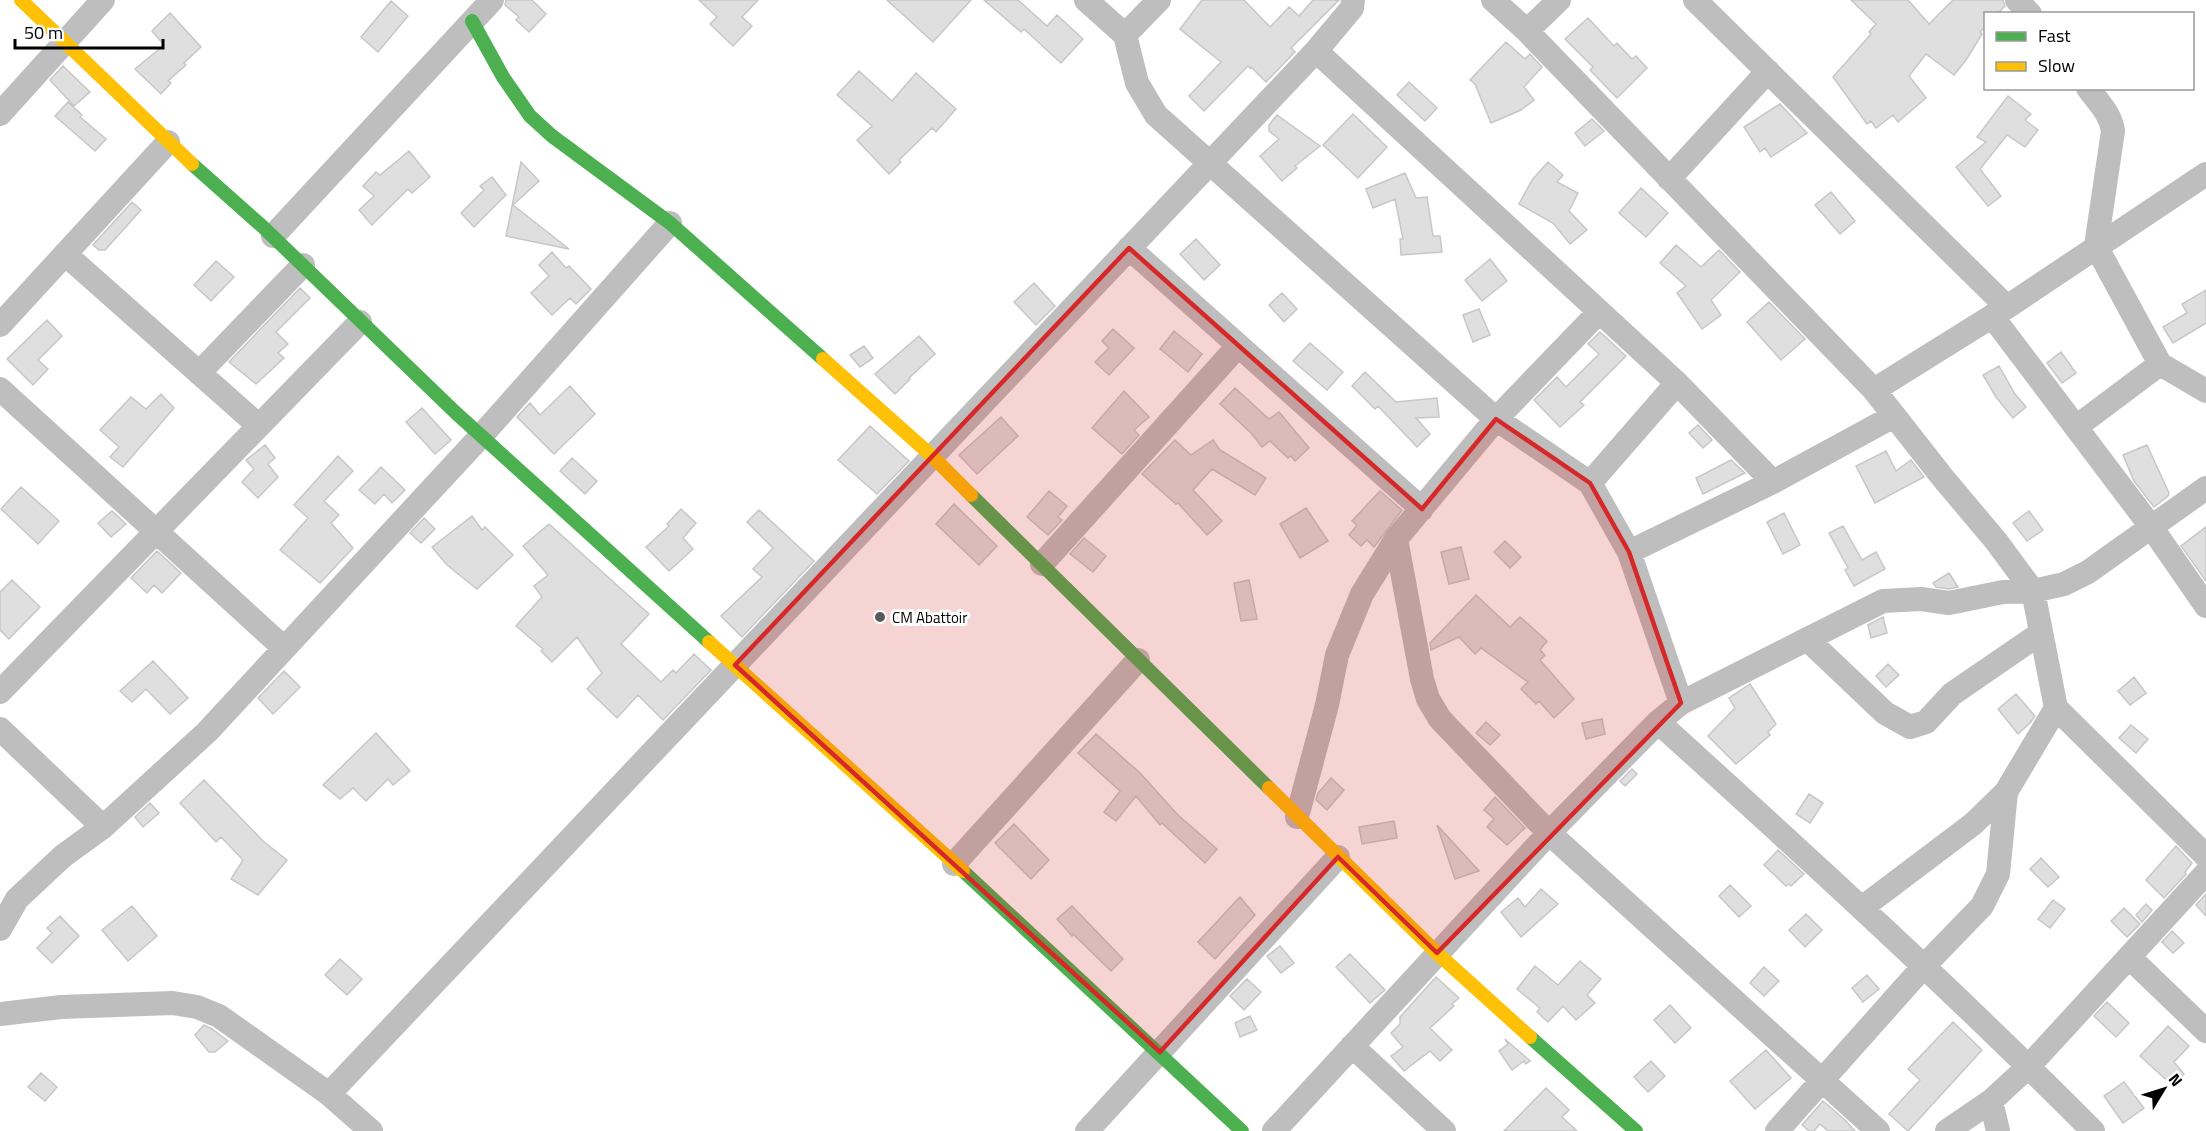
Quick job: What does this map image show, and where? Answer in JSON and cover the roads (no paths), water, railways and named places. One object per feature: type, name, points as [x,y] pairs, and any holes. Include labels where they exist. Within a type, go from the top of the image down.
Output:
[{"type":"street","points":[[21,0],[168,142],[273,236],[481,436],[1160,1052],[1242,1131]]},
{"type":"street","points":[[0,114],[103,0]]},
{"type":"street","points":[[273,236],[492,0]]},
{"type":"street","points":[[1086,0],[1125,36],[1137,83],[1156,115],[1496,419],[1590,483],[1629,552],[1681,703]]},
{"type":"street","points":[[1125,36],[1159,0]]},
{"type":"street","points":[[329,1094],[1316,51],[1352,8],[1353,0]]},
{"type":"street","points":[[1493,0],[1527,31],[1874,390],[1942,478],[1996,541],[2032,591],[2056,708],[2206,856]]},
{"type":"street","points":[[1527,31],[1558,0]]},
{"type":"street","points":[[2017,0],[2028,12]]},
{"type":"street","points":[[1700,2],[2000,311],[2076,427],[2152,528],[2206,606]]},
{"type":"street","points":[[472,21],[503,76],[530,116],[552,136],[670,223],[933,457],[1437,954],[1636,1131]]},
{"type":"street","points":[[1316,51],[1677,383],[1773,482]]},
{"type":"street","points":[[1669,179],[1768,71]]},
{"type":"street","points":[[2089,90],[2112,121],[2113,131],[2096,246],[2160,364],[2206,391]]},
{"type":"street","points":[[0,325],[168,142]]},
{"type":"street","points":[[1874,390],[2000,311],[2206,174]]},
{"type":"street","points":[[0,929],[17,899],[63,856],[103,826],[207,732],[481,436],[670,223]]},
{"type":"street","points":[[1130,248],[1422,509]]},
{"type":"street","points":[[65,254],[259,426]]},
{"type":"street","points":[[199,373],[303,265]]},
{"type":"street","points":[[1297,817],[1327,705],[1337,655],[1362,594],[1396,539],[1496,419],[1599,312]]},
{"type":"street","points":[[0,692],[360,322]]},
{"type":"street","points":[[1042,564],[1238,346]]},
{"type":"street","points":[[2076,427],[2160,364]]},
{"type":"street","points":[[1590,483],[1677,383]]},
{"type":"street","points":[[0,389],[284,648]]},
{"type":"street","points":[[1629,552],[1773,482],[1894,416]]},
{"type":"street","points":[[1274,1131],[1549,833],[1658,722],[1681,703],[1883,601],[1921,599],[1949,603],[2003,592],[2032,591],[2064,584],[2088,572],[2206,488]]},
{"type":"street","points":[[1396,539],[1422,679],[1428,699],[1440,719],[1549,833],[1878,1131]]},
{"type":"street","points":[[1807,639],[1886,713],[1910,727],[1926,722],[1952,694],[2041,633]]},
{"type":"street","points":[[954,864],[1138,660]]},
{"type":"street","points":[[1863,907],[1973,824],[2006,792],[2056,708]]},
{"type":"street","points":[[1658,722],[1863,907],[2029,1066],[2093,1131]]},
{"type":"street","points":[[0,729],[103,826]]},
{"type":"street","points":[[1777,1131],[1924,966],[1982,906],[1998,874],[2006,792]]},
{"type":"street","points":[[1087,1131],[1338,857]]},
{"type":"street","points":[[1947,1131],[1991,1101],[2029,1066],[2206,873]]},
{"type":"street","points":[[2129,957],[2206,1031]]},
{"type":"street","points":[[0,1014],[10,1011],[72,1006],[173,1003],[197,1007],[219,1016],[329,1094],[371,1131]]},
{"type":"street","points":[[1352,1046],[1444,1131]]},
{"type":"street","points":[[1991,1101],[1998,1131]]},
{"type":"place","name":"CM Abattoir","points":[[880,617]]}]
